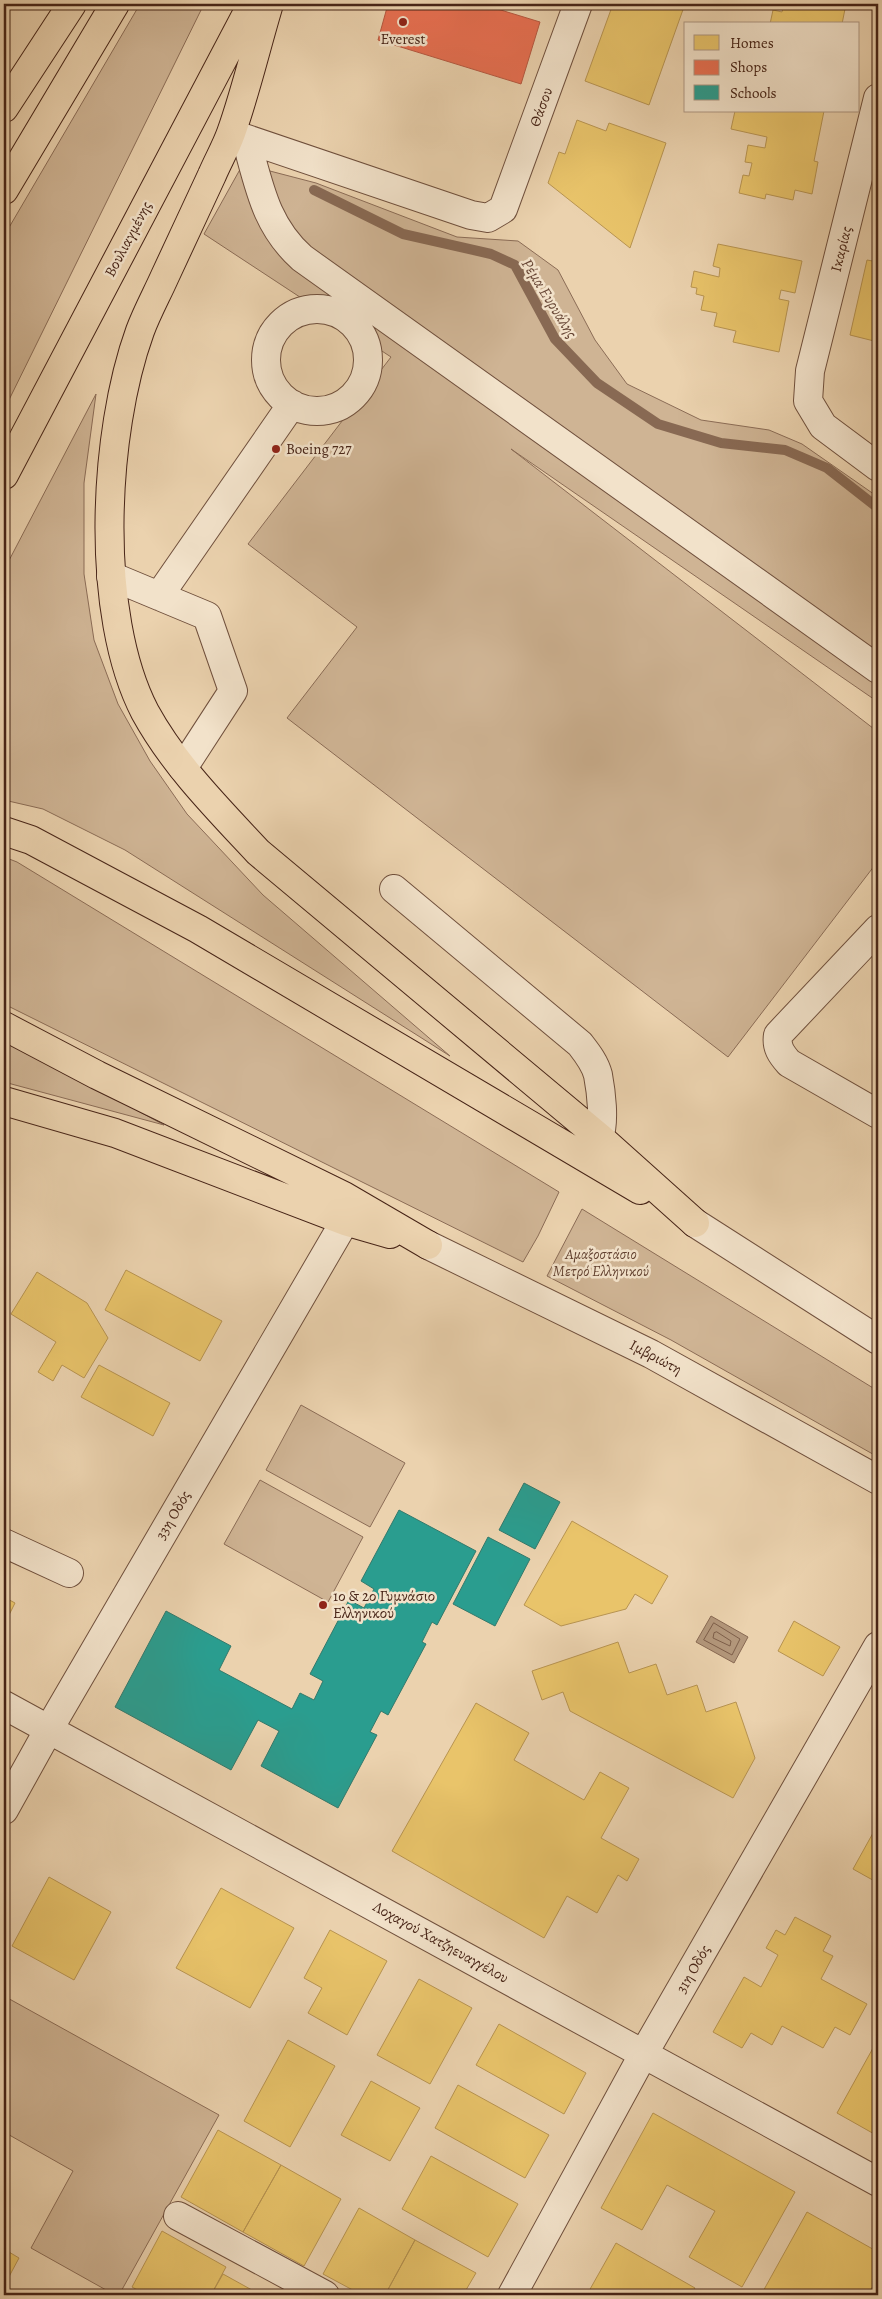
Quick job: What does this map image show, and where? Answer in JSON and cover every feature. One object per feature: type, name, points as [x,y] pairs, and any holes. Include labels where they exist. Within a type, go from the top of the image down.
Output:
[{"type":"main road","points":[[4,108],[72,4]]},
{"type":"main road","points":[[4,190],[116,4]]},
{"type":"main road","name":"Βουλιαγμένης","points":[[4,475],[252,4]]},
{"type":"main road","points":[[269,4],[238,137],[141,329],[129,365],[118,414],[111,499],[111,576],[118,629],[128,668],[144,709],[161,739],[183,768],[258,852],[599,1137],[695,1223]]},
{"type":"main road","points":[[4,831],[31,840],[198,929],[695,1223]]},
{"type":"main road","points":[[4,1026],[97,1075],[344,1196],[428,1245]]},
{"type":"main road","points":[[4,1101],[115,1133],[345,1221],[428,1245]]},
{"type":"street","name":"Θάσου","points":[[238,137],[471,215],[488,218],[503,210],[578,4]]},
{"type":"street","name":"Ικαρίας","points":[[878,98],[810,371],[808,401],[824,426],[878,467]]},
{"type":"street","points":[[238,137],[265,207],[277,231],[287,245],[302,258],[878,668]]},
{"type":"street","points":[[159,596],[292,404]]},
{"type":"street","points":[[111,576],[207,616],[233,691],[183,768]]},
{"type":"street","points":[[394,889],[580,1044],[590,1057],[598,1074],[603,1128],[599,1137]]},
{"type":"street","points":[[878,928],[778,1035],[776,1043],[780,1052],[790,1063],[878,1114]]},
{"type":"street","name":"33η Οδός","points":[[4,1810],[49,1729],[345,1221]]},
{"type":"street","points":[[695,1223],[878,1340]]},
{"type":"street","name":"Ιμβριώτη","points":[[428,1245],[651,1354],[878,1480]]},
{"type":"street","points":[[4,1543],[69,1573]]},
{"type":"street","name":"31η Οδός","points":[[512,2295],[644,2053],[878,1646]]},
{"type":"street","name":"Λοχαγού Χατζηευαγγέλου","points":[[4,1705],[878,2182]]},
{"type":"street","points":[[178,2216],[325,2295]]},
{"type":"green space","points":[[140,4],[204,4],[4,410],[4,236]]},
{"type":"green space","points":[[243,164],[316,183],[457,237],[518,241],[558,270],[595,340],[627,384],[701,420],[769,430],[802,444],[878,497],[878,702],[511,449],[878,732],[878,861],[728,1057],[287,718],[357,627],[248,544],[391,357],[204,234]]},
{"type":"green space","points":[[96,394],[84,483],[84,574],[94,640],[118,704],[150,761],[187,814],[263,895],[450,1056],[125,850],[43,809],[4,800],[4,570]]},
{"type":"green space","points":[[4,857],[17,862],[559,1192],[523,1262],[4,1004]]},
{"type":"green space","points":[[4,1038],[164,1125],[4,1082]]},
{"type":"green space","name":"Αμαξοστάσιο Μετρό Ελληνικού","points":[[582,1209],[878,1391],[878,1457],[671,1340],[547,1276]]},
{"type":"green space","points":[[301,1405],[405,1463],[370,1527],[266,1470]]},
{"type":"green space","points":[[260,1480],[363,1537],[328,1602],[224,1544]]},
{"type":"green space","points":[[4,1996],[219,2115],[119,2295],[115,2295],[31,2248],[73,2171],[4,2132]]},
{"type":"water","points":[[711,1616],[748,1637],[734,1663],[696,1642]]},
{"type":"building: Homes","points":[[613,4],[685,4],[649,105],[585,81]]},
{"type":"building: Homes","points":[[784,4],[846,4],[842,22],[770,22],[773,10],[782,12]]},
{"type":"building: Homes","points":[[735,112],[824,112],[814,161],[818,162],[812,194],[795,190],[793,200],[766,194],[765,199],[739,193],[743,175],[749,176],[752,163],[745,162],[748,145],[765,148],[767,137],[731,129]]},
{"type":"building: Homes","points":[[577,120],[606,131],[609,123],[666,143],[630,248],[548,183],[559,152],[565,154]]},
{"type":"building: Homes","points":[[718,244],[802,261],[795,293],[781,290],[779,299],[789,301],[779,352],[733,342],[736,331],[714,326],[717,313],[701,310],[704,296],[696,294],[697,288],[691,287],[694,271],[719,277],[720,268],[713,266]]},
{"type":"building: Homes","points":[[867,260],[878,262],[878,342],[850,335]]},
{"type":"building: Homes","points":[[126,1270],[222,1321],[200,1361],[105,1310]]},
{"type":"building: Homes","points":[[37,1272],[87,1303],[108,1338],[84,1378],[62,1365],[53,1381],[38,1372],[56,1342],[11,1314]]},
{"type":"building: Homes","points":[[99,1365],[170,1403],[153,1436],[81,1397]]},
{"type":"building: Homes","points":[[572,1521],[668,1576],[652,1604],[635,1594],[626,1609],[561,1626],[524,1605]]},
{"type":"building: Homes","points":[[4,1597],[15,1603],[4,1625]]},
{"type":"building: Homes","points":[[794,1621],[840,1647],[823,1676],[778,1651]]},
{"type":"building: Homes","points":[[618,1642],[629,1673],[656,1664],[667,1695],[697,1685],[706,1712],[736,1702],[755,1758],[733,1798],[570,1711],[563,1692],[542,1700],[532,1671]]},
{"type":"building: Homes","points":[[476,1703],[529,1733],[514,1760],[584,1800],[600,1772],[629,1788],[601,1838],[639,1859],[627,1881],[618,1875],[597,1913],[567,1896],[544,1938],[392,1851]]},
{"type":"building: Homes","points":[[878,1824],[878,1883],[853,1869]]},
{"type":"building: Homes","points":[[49,1877],[111,1912],[74,1980],[12,1946]]},
{"type":"building: Homes","points":[[221,1888],[294,1928],[250,2008],[176,1968]]},
{"type":"building: Homes","points":[[795,1917],[831,1936],[823,1951],[833,1956],[821,1979],[867,2004],[850,2035],[835,2027],[823,2048],[782,2026],[772,2045],[751,2033],[742,2048],[713,2032],[744,1977],[761,1987],[778,1955],[766,1948],[776,1930],[785,1935]]},
{"type":"building: Homes","points":[[330,1930],[387,1961],[347,2035],[308,2013],[322,1988],[304,1978]]},
{"type":"building: Homes","points":[[419,1979],[472,2008],[430,2084],[377,2055]]},
{"type":"building: Homes","points":[[499,2024],[586,2073],[564,2114],[476,2065]]},
{"type":"building: Homes","points":[[878,2039],[878,2134],[876,2135],[837,2113]]},
{"type":"building: Homes","points":[[288,2040],[335,2066],[290,2147],[244,2121]]},
{"type":"building: Homes","points":[[371,2081],[420,2108],[390,2161],[341,2135]]},
{"type":"building: Homes","points":[[458,2085],[549,2135],[525,2178],[435,2128]]},
{"type":"building: Homes","points":[[653,2113],[795,2192],[742,2287],[689,2257],[715,2211],[667,2185],[642,2230],[601,2208]]},
{"type":"building: Homes","points":[[218,2130],[281,2165],[243,2232],[181,2197]]},
{"type":"building: Homes","points":[[431,2156],[518,2204],[488,2257],[402,2209]]},
{"type":"building: Homes","points":[[281,2165],[341,2199],[304,2266],[243,2232]]},
{"type":"building: Homes","points":[[359,2208],[415,2240],[385,2295],[362,2295],[323,2274]]},
{"type":"building: Homes","points":[[807,2212],[878,2252],[878,2276],[868,2295],[761,2295]]},
{"type":"building: Homes","points":[[162,2231],[226,2267],[211,2295],[147,2295],[132,2287]]},
{"type":"building: Homes","points":[[415,2240],[476,2273],[463,2295],[385,2295]]},
{"type":"building: Homes","points":[[616,2243],[695,2288],[691,2295],[597,2295],[589,2291]]},
{"type":"building: Homes","points":[[4,2249],[19,2258],[4,2286]]},
{"type":"building: Homes","points":[[223,2274],[261,2295],[211,2295]]},
{"type":"building: Shops","points":[[388,4],[481,4],[540,22],[521,84],[378,40]]},
{"type":"building: Schools","points":[[524,1483],[560,1502],[535,1549],[499,1530]]},
{"type":"building: Schools","points":[[399,1510],[476,1551],[437,1625],[432,1622],[422,1642],[426,1644],[388,1715],[381,1711],[370,1732],[377,1735],[338,1808],[261,1766],[279,1731],[258,1720],[231,1770],[115,1707],[166,1611],[231,1646],[219,1670],[292,1709],[300,1693],[314,1700],[323,1681],[310,1674],[349,1600],[364,1608],[374,1589],[361,1581]]},
{"type":"building: Schools","points":[[488,1537],[530,1559],[495,1626],[453,1604]]},
{"type":"waterway","name":"Ρέμα Ευρυάλης","points":[[314,190],[403,234],[491,254],[515,265],[555,339],[597,383],[658,424],[721,443],[785,450],[827,468],[878,508]]},
{"type":"place","name":"Everest","points":[[403,22]]},
{"type":"place","name":"Boeing 727","points":[[276,449]]},
{"type":"place","name":"1ο & 2ο Γυμνάσιο Ελληνικού","points":[[323,1605]]}]
